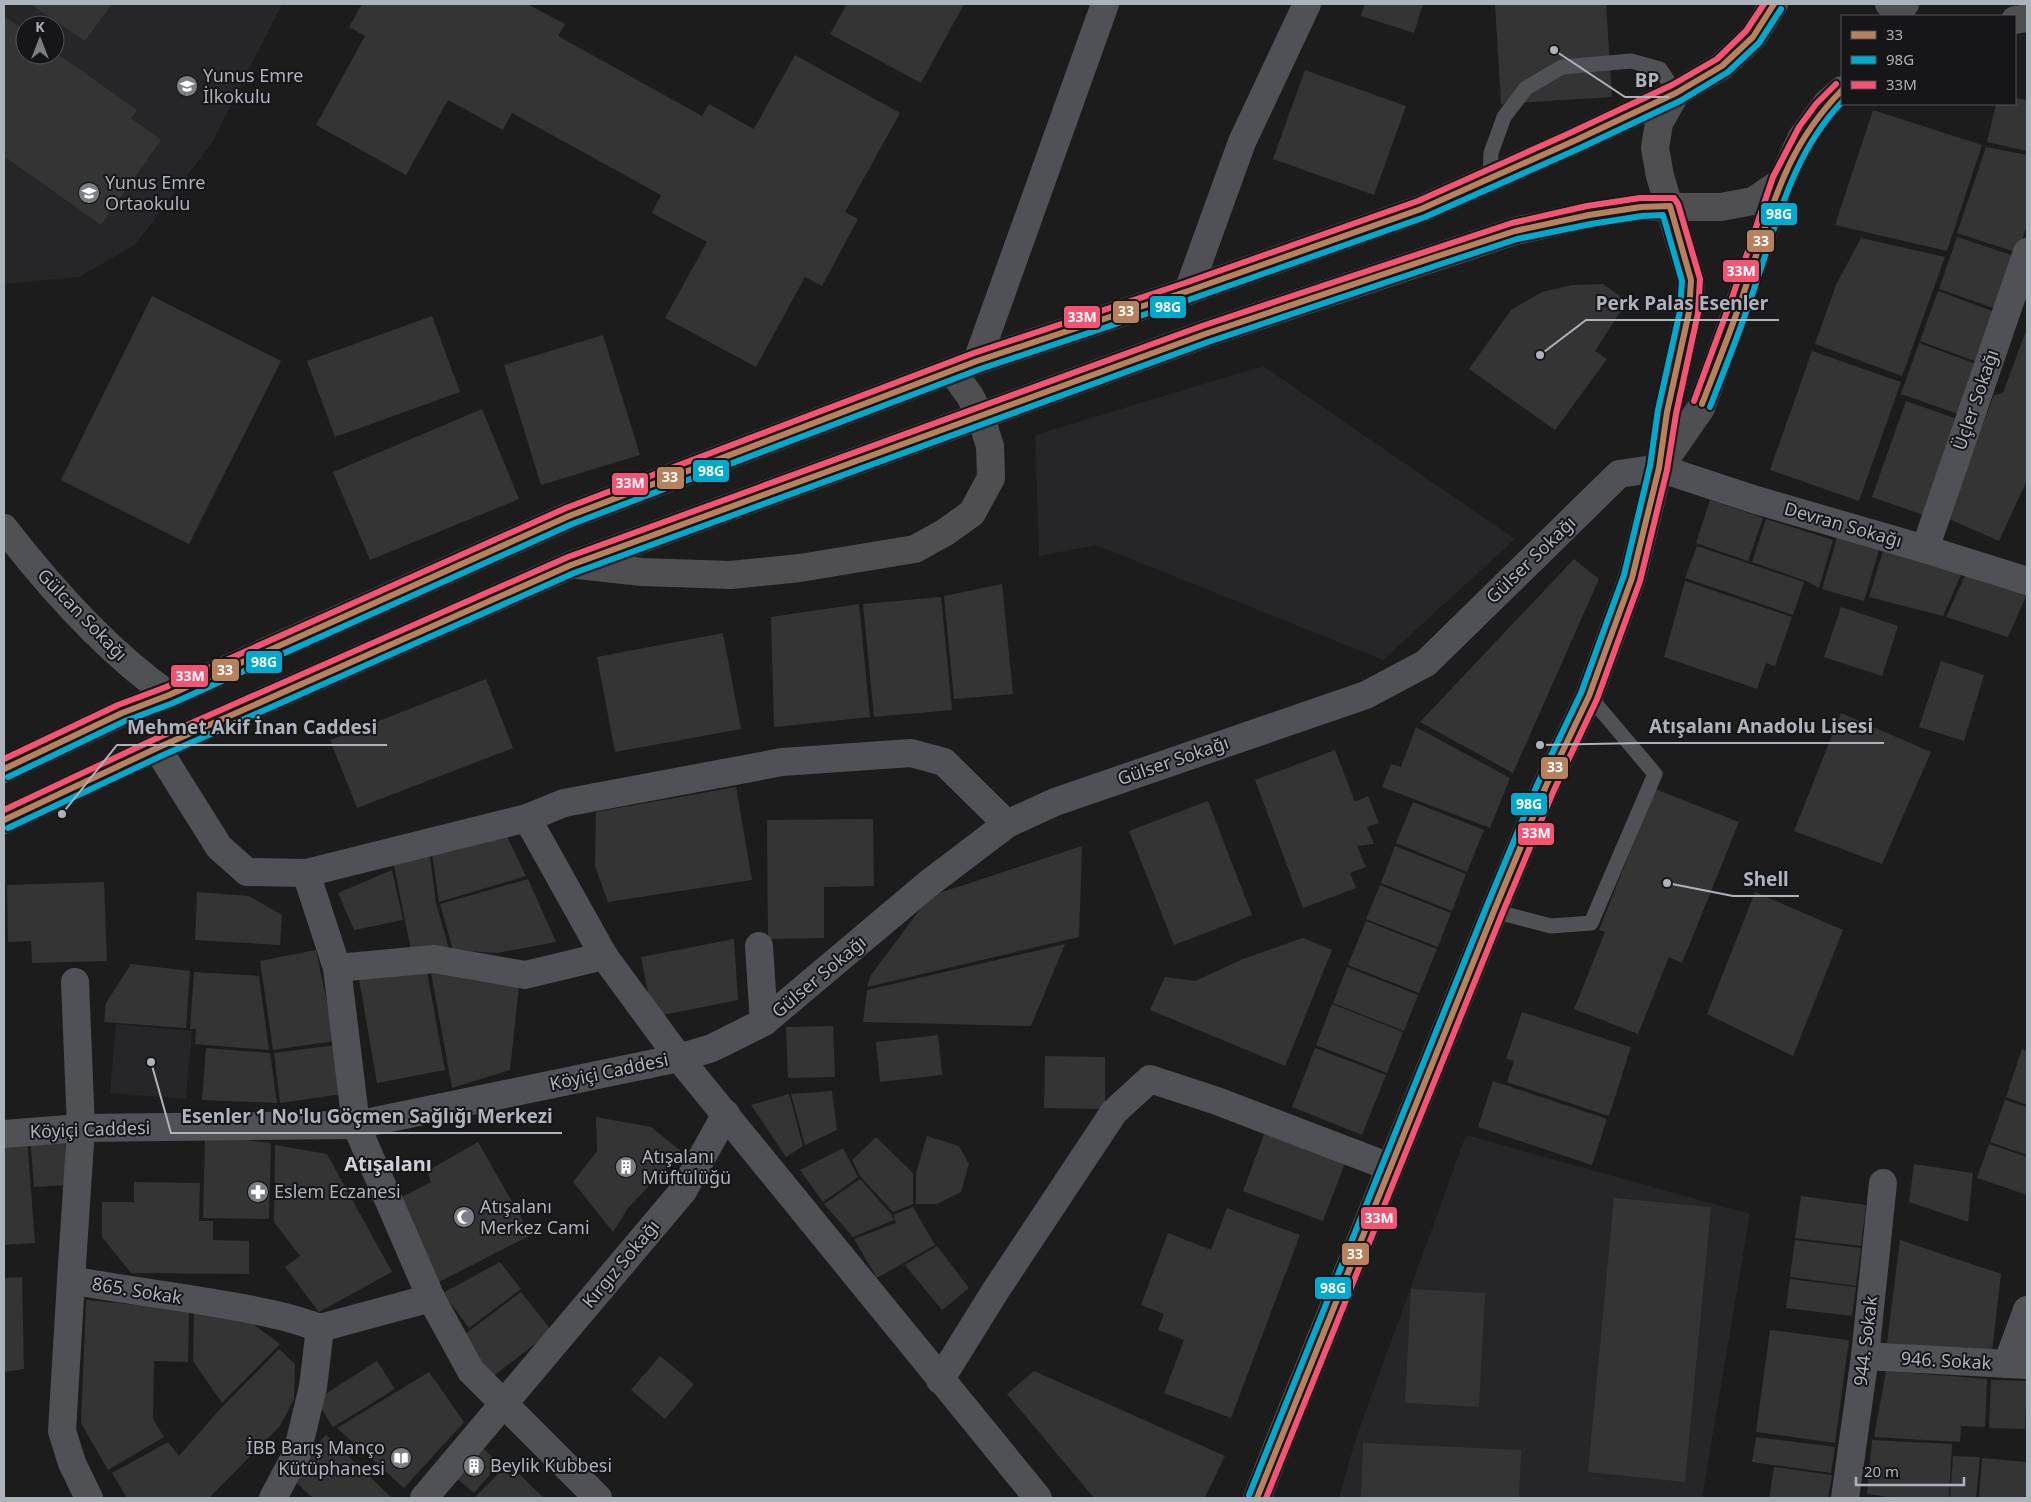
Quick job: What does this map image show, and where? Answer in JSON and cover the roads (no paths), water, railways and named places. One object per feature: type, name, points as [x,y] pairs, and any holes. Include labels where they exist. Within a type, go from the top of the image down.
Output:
[{"type":"main road","points":[[4,769],[122,713],[169,695],[569,516],[965,366],[1421,208],[1574,141],[1676,93],[1722,66],[1753,37],[1774,4]]},
{"type":"main road","points":[[1889,4],[1905,4]]},
{"type":"main road","points":[[1659,468],[1701,408],[1781,182],[1802,137],[1827,103],[1841,91]]},
{"type":"main road","points":[[1257,1498],[1494,910],[1546,786],[1589,696],[1632,578],[1659,468],[1666,412],[1689,312],[1691,280],[1660,176],[1655,148],[1659,123],[1676,93]]},
{"type":"main road","points":[[4,820],[123,766],[157,748],[571,565],[1205,334],[1515,231],[1589,215],[1641,207],[1721,207],[1753,201],[1781,182]]},
{"type":"main road","points":[[571,565],[642,572],[731,575],[809,567],[915,548],[944,533],[972,513],[991,478],[990,446],[980,415],[970,396],[965,366]]},
{"type":"street","points":[[965,366],[1105,4]]},
{"type":"street","points":[[1188,290],[1242,142],[1307,4]]},
{"type":"street","name":"Üçler Sokağı","points":[[1925,548],[2027,252]]},
{"type":"street","name":"Devran Sokağı","points":[[1659,468],[1756,500],[1925,548],[2027,581]]},
{"type":"street","name":"Gülser Sokağı","points":[[679,1058],[712,1048],[764,1022],[928,884],[1007,824],[1055,802],[1366,695],[1426,663],[1619,474],[1659,468]]},
{"type":"street","name":"Gülcan Sokağı","points":[[4,528],[68,604],[140,674],[169,695]]},
{"type":"street","points":[[157,748],[219,847],[246,872],[306,873],[527,818],[564,803],[782,762],[911,753],[944,762],[1007,824]]},
{"type":"street","points":[[527,818],[604,956],[679,1058],[1038,1498]]},
{"type":"street","points":[[306,873],[337,968],[356,1125],[431,1298],[471,1371],[596,1498]]},
{"type":"street","points":[[758,946],[764,1022]]},
{"type":"street","points":[[337,968],[434,959],[525,975],[604,956]]},
{"type":"street","name":"865. Sokak","points":[[75,982],[81,1128],[71,1280],[258,1311],[320,1328]]},
{"type":"street","name":"Köyiçi Caddesi","points":[[4,1134],[81,1128],[356,1125],[679,1058]]},
{"type":"street","points":[[940,1380],[996,1290],[1114,1112],[1150,1079],[1217,1101],[1390,1167]]},
{"type":"street","name":"Kırgız Sokağı","points":[[424,1498],[682,1191],[726,1114]]},
{"type":"street","name":"944. Sokak","points":[[1845,1498],[1865,1356],[1883,1183]]},
{"type":"street","points":[[71,1280],[62,1431],[72,1463],[89,1498]]},
{"type":"street","points":[[273,1498],[297,1453],[313,1387],[320,1328],[431,1298]]},
{"type":"street","points":[[2017,1364],[2027,1310]]},
{"type":"street","name":"946. Sokak","points":[[1865,1356],[2017,1364]]},
{"type":"lane","points":[[1490,178],[1491,153],[1504,117],[1526,88],[1562,67],[1632,61],[1660,69],[1676,93]]},
{"type":"lane","points":[[1494,910],[1551,926],[1591,923],[1655,774],[1589,696]]},
{"type":"place","name":"BP","points":[[1554,50]]},
{"type":"place","name":"Yunus Emre İlkokulu","points":[[187,86]]},
{"type":"place","name":"Yunus Emre Ortaokulu","points":[[89,193]]},
{"type":"place","name":"Perk Palas Esenler","points":[[1540,355]]},
{"type":"place","name":"Atışalanı Anadolu Lisesi","points":[[1540,745]]},
{"type":"place","name":"Mehmet Akif İnan Caddesi","points":[[62,814]]},
{"type":"place","name":"Shell","points":[[1667,883]]},
{"type":"place","name":"Esenler 1 No'lu Göçmen Sağlığı Merkezi","points":[[151,1062]]},
{"type":"place","name":"Atışalanı Müftülüğü","points":[[626,1167]]},
{"type":"place","name":"Eslem Eczanesi","points":[[258,1192]]},
{"type":"place","name":"Atışalanı Merkez Cami","points":[[464,1217]]},
{"type":"place","name":"İBB Barış Manço Kütüphanesi","points":[[401,1458]]},
{"type":"place","name":"Beylik Kubbesi","points":[[474,1466]]},
{"type":"district","name":"Atışalanı","points":[[388,1164]]}]
